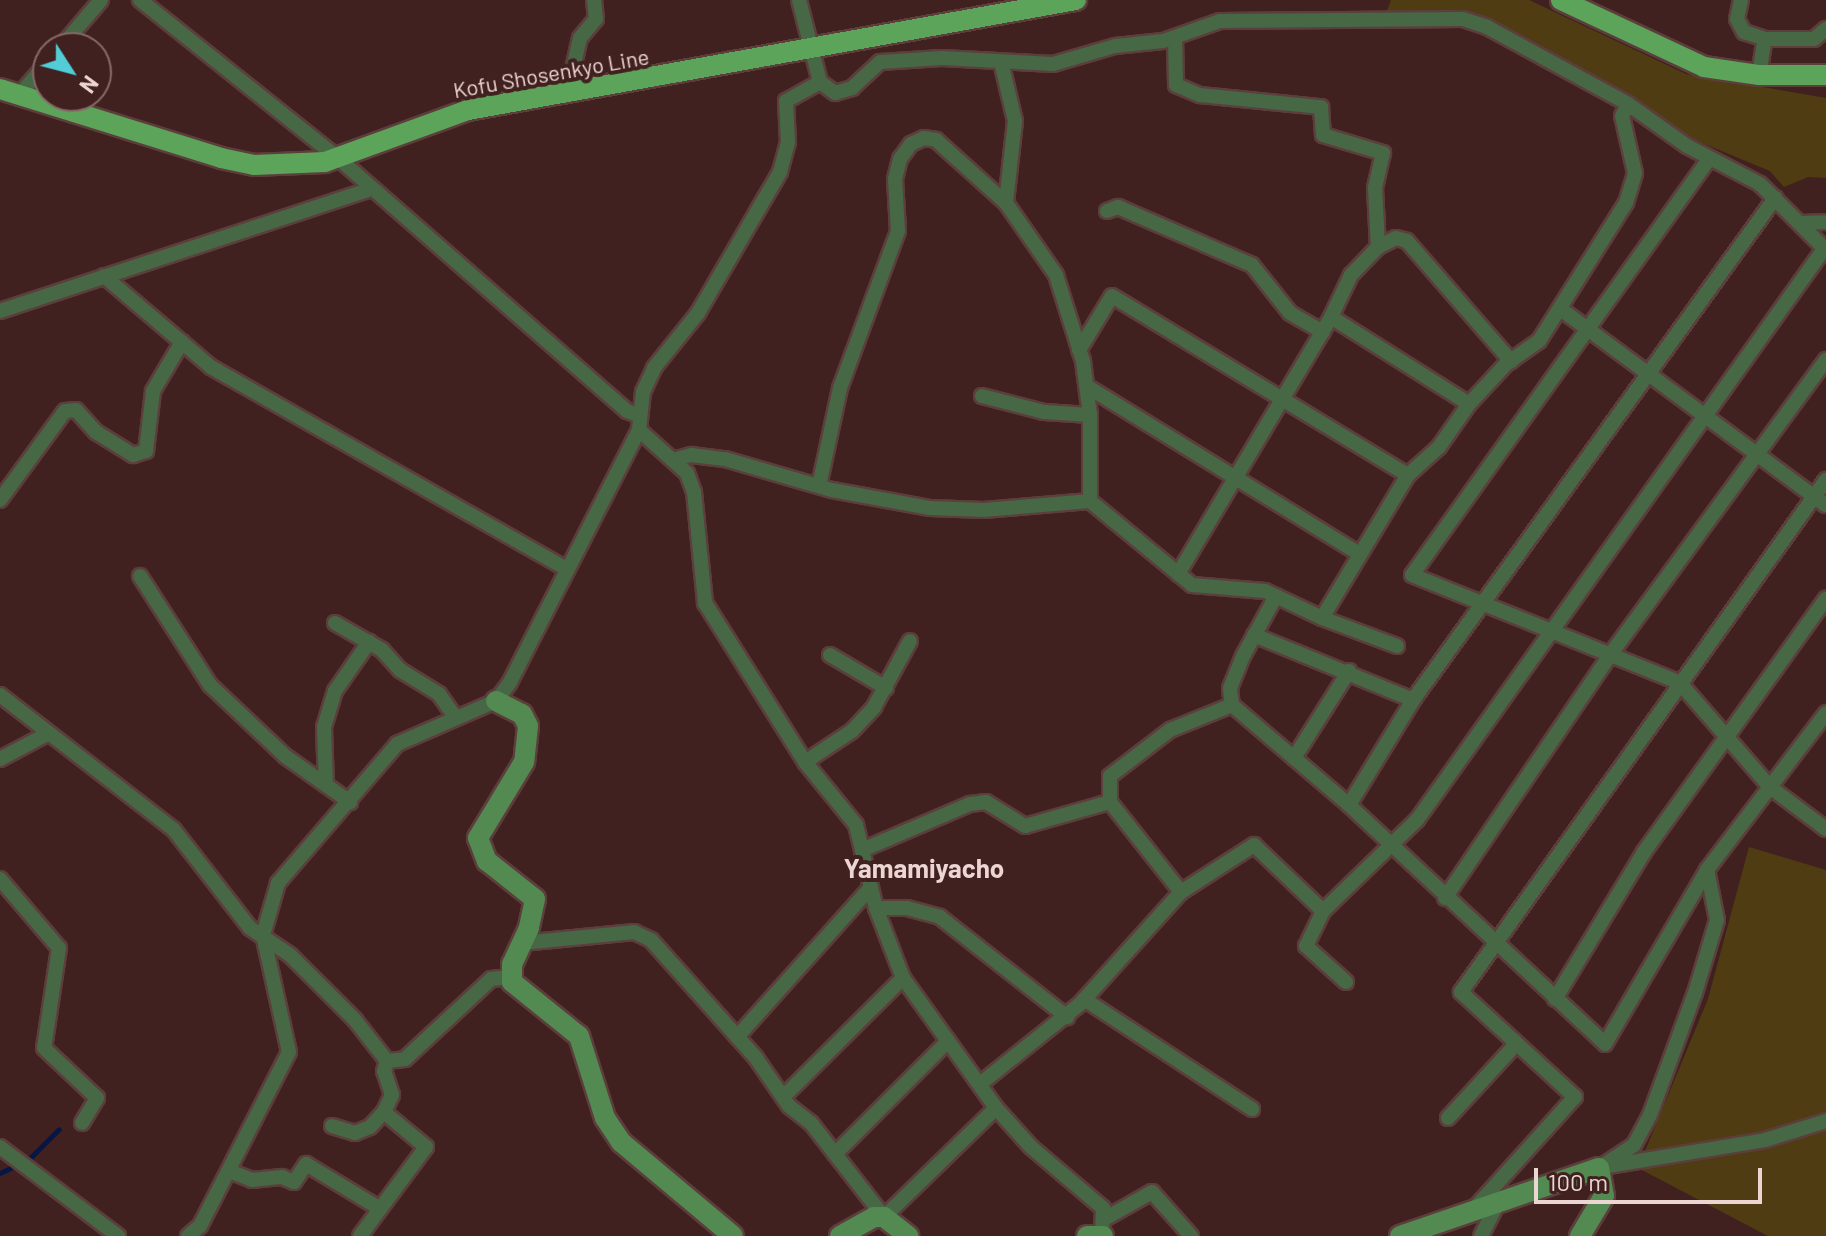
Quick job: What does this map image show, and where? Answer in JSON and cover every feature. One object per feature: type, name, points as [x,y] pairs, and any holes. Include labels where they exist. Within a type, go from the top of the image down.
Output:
[{"type":"main road","name":"Kofu Shosenkyo Line","points":[[10,92],[254,165],[338,158],[468,110],[811,51],[1076,0]]},
{"type":"main road","points":[[1561,0],[1704,67],[1759,75],[1826,75]]},
{"type":"street","points":[[74,32],[101,0]]},
{"type":"street","points":[[140,0],[338,158],[627,411],[677,459],[694,492],[705,603],[805,762],[856,825],[876,908],[903,978],[996,1108],[1031,1147],[1103,1208],[1104,1230]]},
{"type":"street","points":[[567,95],[580,38],[596,19],[594,0]]},
{"type":"street","points":[[800,0],[820,82],[835,93],[852,88],[880,62],[942,58],[1002,66],[1053,64],[1115,46],[1140,46],[1175,37],[1220,21],[1253,18],[1463,19],[1487,27],[1628,104],[1709,159],[1760,184],[1825,249],[1703,414],[1393,849],[1323,911],[1306,946],[1346,982]]},
{"type":"street","points":[[1741,0],[1737,19],[1744,32],[1765,39],[1814,39],[1826,29]]},
{"type":"street","points":[[1175,37],[1176,85],[1200,95],[1321,107],[1323,135],[1383,153],[1375,188],[1378,247]]},
{"type":"street","points":[[1759,75],[1765,39]]},
{"type":"street","points":[[1002,66],[1015,121],[1006,203]]},
{"type":"street","points":[[10,92],[32,75]]},
{"type":"street","points":[[188,1236],[198,1231],[289,1052],[263,935],[278,883],[306,845],[350,802],[397,744],[496,701],[640,423],[654,368],[698,313],[780,172],[788,142],[786,101],[820,82]]},
{"type":"street","points":[[1322,618],[1358,553],[1408,475],[1439,447],[1469,404],[1511,361],[1539,341],[1562,310],[1632,188],[1634,156],[1622,116],[1628,104]]},
{"type":"street","points":[[819,486],[840,388],[898,231],[895,179],[900,159],[911,144],[924,138],[936,140],[1006,203],[1056,275],[1088,387],[1090,501]]},
{"type":"street","points":[[1709,159],[1590,330],[1412,575],[1680,683],[1728,734],[1770,787],[1826,829]]},
{"type":"street","points":[[0,311],[372,189]]},
{"type":"street","points":[[1349,805],[1413,700],[1775,198]]},
{"type":"street","points":[[1107,211],[1118,207],[1252,265],[1290,313],[1323,332]]},
{"type":"street","points":[[1801,223],[1826,222]]},
{"type":"street","points":[[1178,574],[1323,332],[1351,275],[1378,247],[1396,238],[1407,241],[1511,361]]},
{"type":"street","points":[[104,276],[182,342],[268,402],[451,499],[565,568]]},
{"type":"street","points":[[1079,350],[1112,296],[1408,475]]},
{"type":"street","points":[[1562,310],[1820,500]]},
{"type":"street","points":[[1331,317],[1469,404]]},
{"type":"street","points":[[0,500],[65,411],[76,410],[96,432],[133,455],[146,451],[153,391],[182,342]]},
{"type":"street","points":[[1445,898],[1610,655],[1826,360]]},
{"type":"street","points":[[1088,387],[1358,553]]},
{"type":"street","points":[[982,396],[1044,412],[1090,415]]},
{"type":"street","points":[[677,459],[691,455],[725,459],[819,486],[930,508],[984,510],[1090,501],[1192,585],[1276,596],[1322,618],[1397,646]]},
{"type":"street","points":[[1474,1209],[1575,1097],[1461,992],[1680,683],[1820,500],[1826,480]]},
{"type":"street","points":[[140,576],[210,685],[285,756],[350,802]]},
{"type":"street","points":[[1276,596],[1254,635],[1230,689],[1232,705],[1349,805],[1496,946],[1605,1044],[1707,870],[1826,713]]},
{"type":"street","points":[[1555,999],[1644,852],[1826,599]]},
{"type":"street","points":[[335,623],[369,642],[439,694],[455,717]]},
{"type":"street","points":[[1254,635],[1349,671],[1413,700]]},
{"type":"street","points":[[805,762],[852,731],[886,688],[910,641]]},
{"type":"street","points":[[326,785],[324,727],[335,691],[369,642]]},
{"type":"street","points":[[830,655],[886,688]]},
{"type":"street","points":[[1294,758],[1349,671]]},
{"type":"street","points":[[0,695],[174,830],[250,928],[263,935],[355,1020],[387,1061]]},
{"type":"street","points":[[496,701],[522,714],[529,745],[511,788],[478,838],[479,850],[535,899],[510,977]]},
{"type":"street","points":[[1181,892],[1110,802],[1110,776],[1170,730],[1232,705]]},
{"type":"street","points":[[0,759],[47,734]]},
{"type":"street","points":[[862,850],[970,804],[986,802],[1025,826],[1069,818],[1110,802]]},
{"type":"street","points":[[980,1084],[1067,1017],[1181,892],[1254,845],[1323,911]]},
{"type":"street","points":[[1599,1168],[1634,1145],[1650,1115],[1695,993],[1717,920],[1707,870]]},
{"type":"street","points":[[0,879],[59,948],[44,1048],[97,1098],[82,1123]]},
{"type":"street","points":[[737,1037],[871,887]]},
{"type":"street","points":[[876,908],[927,910],[940,917],[1067,1017]]},
{"type":"street","points":[[522,943],[642,935],[737,1037],[884,1217],[908,1236]]},
{"type":"street","points":[[387,1061],[405,1059],[491,979],[510,977]]},
{"type":"street","points":[[510,977],[516,987],[579,1036],[605,1118],[621,1142],[733,1236]]},
{"type":"street","points":[[783,1097],[903,978]]},
{"type":"street","points":[[1084,999],[1252,1109]]},
{"type":"street","points":[[835,1154],[948,1041]]},
{"type":"street","points":[[1448,1118],[1516,1044]]},
{"type":"street","points":[[332,1126],[355,1133],[370,1127],[384,1112],[392,1095],[384,1071],[387,1061]]},
{"type":"street","points":[[840,1236],[861,1220],[884,1217],[996,1108]]},
{"type":"street","points":[[360,1236],[426,1147],[384,1112]]},
{"type":"street","points":[[1400,1236],[1599,1168],[1765,1140],[1826,1121]]},
{"type":"street","points":[[0,1147],[118,1236]]},
{"type":"street","points":[[229,1171],[252,1180],[282,1177],[294,1182],[306,1164],[379,1208]]},
{"type":"street","points":[[1580,1236],[1604,1196],[1599,1168]]},
{"type":"street","points":[[1087,1236],[1104,1230],[1152,1192],[1191,1236]]},
{"type":"street","points":[[1481,1236],[1500,1201]]},
{"type":"shaded area","points":[[1391,0],[1529,0],[1686,74],[1826,98],[1826,178],[1808,177],[1784,187],[1770,171],[1695,140],[1632,97],[1489,18],[1465,10],[1387,11]]},
{"type":"shaded area","points":[[1749,847],[1826,870],[1826,1236],[1768,1236],[1638,1168],[1708,999]]},
{"type":"waterway","points":[[0,1173],[29,1159],[59,1129]]},
{"type":"district","name":"Yamamiyacho","points":[[924,868]]}]
